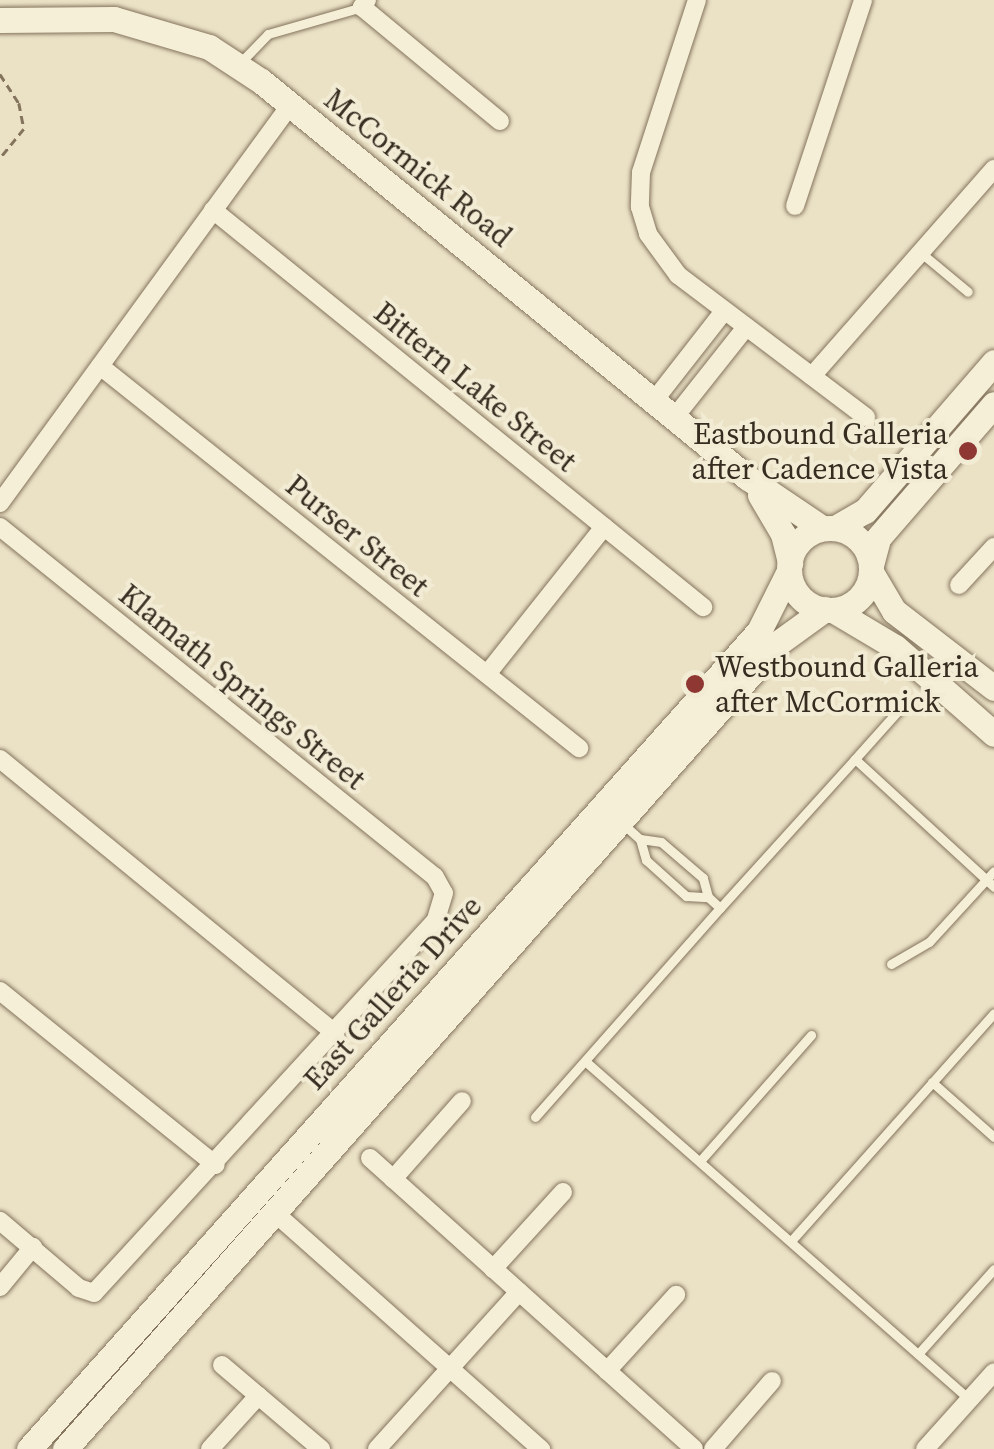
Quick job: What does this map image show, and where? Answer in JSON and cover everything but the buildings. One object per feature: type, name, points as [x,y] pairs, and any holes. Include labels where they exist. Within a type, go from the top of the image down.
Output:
[{"type":"main road","name":"McCormick Road","points":[[0,20],[130,22],[194,41],[237,65],[748,478],[828,528]]},
{"type":"main road","points":[[994,362],[864,510],[800,541],[789,567],[797,593],[895,647],[994,734]]},
{"type":"main road","points":[[829,609],[856,600],[871,568],[878,538],[994,404]]},
{"type":"main road","name":"McCormick Road","points":[[748,478],[776,520],[789,567]]},
{"type":"main road","points":[[828,528],[860,541],[894,611],[994,688]]},
{"type":"main road","name":"East Galleria Drive","points":[[30,1449],[759,631],[789,567]]},
{"type":"main road","name":"East Galleria Drive","points":[[65,1449],[274,1213],[631,831],[778,644],[829,609]]},
{"type":"street","points":[[697,0],[641,172],[640,206],[662,257],[724,311],[866,418]]},
{"type":"street","points":[[795,206],[863,0]]},
{"type":"street","points":[[364,3],[500,121]]},
{"type":"street","points":[[0,503],[290,104]]},
{"type":"street","points":[[812,376],[994,169]]},
{"type":"street","name":"Bittern Lake Street","points":[[213,210],[703,607]]},
{"type":"street","points":[[653,402],[724,311]]},
{"type":"street","points":[[674,418],[746,327]]},
{"type":"street","name":"Purser Street","points":[[100,366],[580,748]]},
{"type":"street","name":"Klamath Springs Street","points":[[0,527],[434,877],[444,893],[436,920],[335,1032]]},
{"type":"street","points":[[487,674],[604,527]]},
{"type":"street","points":[[959,585],[994,547]]},
{"type":"street","points":[[0,759],[335,1032],[94,1293],[79,1288],[0,1221]]},
{"type":"street","points":[[0,991],[216,1165]]},
{"type":"street","points":[[393,1179],[462,1101]]},
{"type":"street","points":[[370,1158],[694,1449]]},
{"type":"street","points":[[493,1269],[562,1192]]},
{"type":"street","points":[[274,1213],[541,1449]]},
{"type":"street","points":[[0,1287],[33,1248]]},
{"type":"street","points":[[377,1449],[519,1292]]},
{"type":"street","points":[[607,1371],[676,1295]]},
{"type":"street","points":[[222,1366],[322,1449]]},
{"type":"street","points":[[925,1449],[994,1372]]},
{"type":"street","points":[[713,1449],[772,1381]]},
{"type":"street","points":[[210,1449],[258,1396]]},
{"type":"lane","points":[[237,65],[268,34],[364,3]]},
{"type":"lane","points":[[920,252],[968,292]]},
{"type":"lane","points":[[695,348],[716,365]]},
{"type":"lane","points":[[534,1117],[904,704]]},
{"type":"lane","points":[[855,759],[991,879],[929,942],[891,964]]},
{"type":"lane","points":[[631,831],[646,860],[686,896],[708,897]]},
{"type":"lane","points":[[631,831],[662,842],[702,878],[708,897],[720,908]]},
{"type":"lane","points":[[790,1242],[994,1012]]},
{"type":"lane","points":[[700,1161],[811,1035]]},
{"type":"lane","points":[[585,1061],[970,1400]]},
{"type":"lane","points":[[932,1082],[994,1138]]},
{"type":"lane","points":[[918,1354],[994,1269]]},
{"type":"path","points":[[0,74],[19,103],[24,128],[0,159]]},
{"type":"place","name":"Eastbound Galleria after Cadence Vista","points":[[968,451]]},
{"type":"place","name":"Westbound Galleria after McCormick","points":[[695,684]]}]
